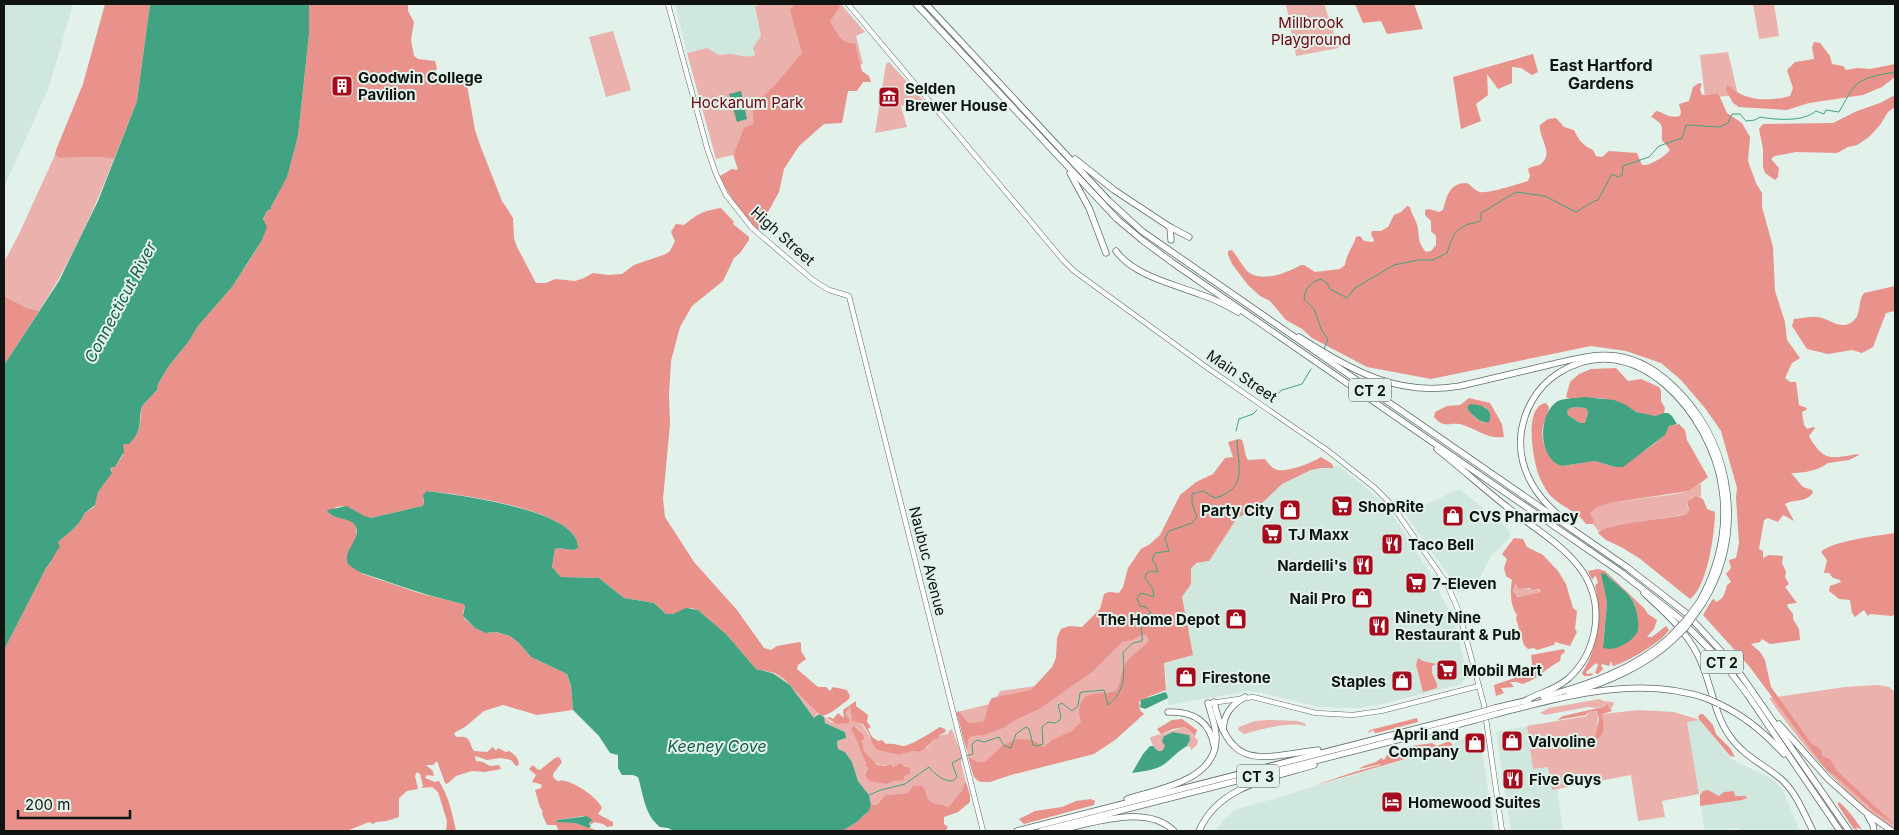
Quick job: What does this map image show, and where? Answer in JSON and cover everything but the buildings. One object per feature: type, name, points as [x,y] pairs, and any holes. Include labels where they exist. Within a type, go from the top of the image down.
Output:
[{"type":"highway","name":"CT 2","points":[[916,4],[1119,221],[1153,249],[1622,573],[1673,612],[1716,654],[1742,687],[1840,831]]},
{"type":"highway","name":"CT 2","points":[[926,4],[1116,208],[1151,239],[1646,581],[1688,615],[1738,670],[1848,831]]},
{"type":"highway","points":[[1058,145],[1103,182],[1170,227],[1189,237]]},
{"type":"highway","points":[[1064,163],[1085,200],[1106,253]]},
{"type":"highway","points":[[1170,227],[1171,240]]},
{"type":"highway","points":[[1116,251],[1122,258],[1153,278],[1211,298],[1251,321],[1262,325]]},
{"type":"highway","points":[[1284,331],[1296,335],[1368,376],[1389,383],[1416,388],[1454,387],[1598,355],[1628,358],[1653,370],[1679,392],[1702,420],[1717,450],[1724,474],[1728,506],[1726,540],[1718,574],[1686,626],[1653,656],[1622,674],[1550,700]]},
{"type":"highway","points":[[1577,533],[1542,498],[1528,476],[1521,446],[1525,415],[1532,400],[1547,382],[1571,366],[1601,360],[1630,363],[1659,380],[1687,408],[1706,438],[1717,465],[1723,497],[1722,537],[1714,569],[1702,602]]},
{"type":"highway","points":[[1425,437],[1433,446],[1503,503],[1568,553],[1581,568],[1591,587],[1595,604],[1596,624],[1593,639],[1584,659],[1573,673],[1558,686],[1525,701]]},
{"type":"highway","points":[[1622,573],[1668,616],[1688,639],[1704,668],[1720,718],[1729,735],[1743,751],[1786,784],[1813,831]]},
{"type":"highway","points":[[1525,701],[1566,691],[1606,676],[1644,657],[1672,638]]},
{"type":"highway","points":[[1550,700],[1605,691],[1644,688],[1678,691],[1708,699],[1742,716],[1761,730],[1799,772]]},
{"type":"highway","points":[[1223,732],[1224,720],[1228,710],[1245,697]]},
{"type":"highway","name":"CT 3","points":[[1495,711],[1550,700]]},
{"type":"highway","name":"CT 3","points":[[1041,831],[1329,757],[1525,701]]},
{"type":"highway","points":[[1211,703],[1223,732],[1228,741],[1236,748],[1258,756],[1275,757],[1330,751]]},
{"type":"highway","points":[[1105,808],[1114,803],[1179,782],[1197,774],[1207,765],[1214,750],[1216,734],[1211,703]]},
{"type":"highway","points":[[1168,712],[1186,713],[1199,719],[1211,734],[1214,750]]},
{"type":"highway","name":"CT 3","points":[[1017,831],[1330,751],[1474,717]]},
{"type":"highway","points":[[1773,720],[1825,776],[1865,812],[1892,831]]},
{"type":"highway","points":[[1199,831],[1214,807],[1233,792],[1315,765],[1329,757]]},
{"type":"highway","points":[[1865,812],[1873,824],[1874,831]]},
{"type":"highway","points":[[1054,831],[1133,816],[1156,820],[1174,831]]},
{"type":"main road","name":"High Street","points":[[668,4],[707,148],[714,170],[729,199],[752,228],[813,280],[828,290],[849,296]]},
{"type":"main road","name":"Main Street","points":[[848,4],[1074,271],[1209,369],[1327,450],[1385,497],[1450,590],[1460,612],[1486,722],[1502,831]]},
{"type":"main road","name":"Naubuc Avenue","points":[[849,296],[982,831]]},
{"type":"main road","points":[[1211,703],[1245,697],[1259,698],[1316,712],[1353,715],[1381,711],[1479,686]]},
{"type":"shaded area","points":[[4,4],[73,4],[49,87],[4,187]]},
{"type":"shaded area","points":[[105,4],[150,4],[137,101],[114,159],[101,157],[59,158],[55,155],[56,150],[83,84]]},
{"type":"shaded area","points":[[309,4],[408,4],[408,11],[414,22],[411,40],[414,56],[418,59],[435,61],[437,68],[434,74],[438,83],[465,83],[467,85],[475,130],[480,145],[502,201],[513,218],[514,238],[517,247],[536,283],[546,283],[555,279],[575,281],[593,273],[622,274],[634,265],[670,251],[675,241],[671,232],[676,224],[684,225],[693,218],[715,209],[721,208],[734,222],[733,224],[749,237],[740,253],[734,258],[723,281],[692,306],[680,327],[671,361],[670,424],[663,499],[665,517],[694,562],[737,610],[764,648],[771,650],[777,646],[801,643],[801,651],[806,659],[798,665],[797,669],[818,687],[826,687],[830,691],[833,687],[847,690],[850,696],[849,699],[832,712],[823,716],[784,679],[775,673],[756,669],[726,634],[698,610],[691,608],[673,614],[666,614],[654,603],[624,598],[599,578],[561,577],[552,567],[555,549],[574,550],[578,548],[573,534],[559,523],[514,506],[427,491],[423,498],[424,504],[422,506],[371,518],[348,507],[336,507],[329,514],[351,521],[356,530],[355,540],[347,558],[363,574],[419,593],[463,604],[465,606],[464,618],[475,628],[488,633],[495,632],[510,636],[531,657],[567,674],[571,687],[573,710],[537,715],[503,705],[484,711],[465,727],[454,733],[456,737],[467,738],[474,751],[487,752],[493,747],[496,751],[498,748],[506,752],[509,751],[517,758],[519,763],[516,766],[511,760],[501,758],[487,760],[475,756],[476,761],[490,766],[499,765],[501,769],[485,772],[472,771],[456,776],[447,784],[437,761],[433,765],[426,765],[433,771],[434,776],[427,775],[425,778],[435,782],[439,781],[448,799],[456,831],[446,831],[447,821],[438,792],[432,787],[421,788],[423,786],[420,774],[417,772],[415,776],[418,789],[407,791],[399,798],[399,817],[373,824],[369,822],[347,831],[4,831],[4,650],[46,568],[50,564],[58,542],[79,523],[85,513],[94,507],[98,492],[112,471],[110,468],[115,467],[123,455],[123,444],[128,444],[137,434],[140,426],[142,406],[157,390],[158,384],[168,367],[189,341],[198,326],[232,287],[261,242],[263,220],[267,211],[271,209],[287,176],[298,136],[309,34]]},
{"type":"shaded area","points":[[675,4],[768,4],[755,6],[761,36],[754,47],[755,55],[746,58],[732,53],[719,55],[707,48],[687,53]]},
{"type":"shaded area","points":[[795,4],[837,4],[840,7],[830,21],[843,40],[855,43],[862,71],[869,76],[871,82],[863,82],[857,91],[848,91],[842,123],[824,124],[799,146],[784,169],[779,192],[758,230],[736,205],[720,176],[732,169],[738,170],[734,154],[744,128],[754,124],[753,112],[759,100],[776,84],[802,53],[790,10]]},
{"type":"shaded area","points":[[1355,4],[1414,4],[1423,29],[1387,34],[1381,21],[1363,23]]},
{"type":"shaded area","points":[[1814,42],[1820,43],[1830,56],[1832,64],[1843,66],[1846,70],[1870,69],[1895,64],[1895,77],[1882,87],[1863,95],[1809,103],[1787,110],[1739,107],[1733,103],[1726,90],[1727,85],[1742,95],[1756,99],[1777,99],[1790,96],[1793,88],[1787,70],[1795,62],[1814,59],[1812,47]]},
{"type":"shaded area","points":[[1533,54],[1538,72],[1532,75],[1521,68],[1512,67],[1512,83],[1498,89],[1487,74],[1488,95],[1476,104],[1481,121],[1461,129],[1453,77]]},
{"type":"shaded area","points":[[1699,83],[1702,84],[1700,89],[1702,95],[1718,93],[1727,113],[1742,123],[1750,137],[1748,161],[1762,193],[1762,207],[1773,247],[1775,291],[1785,322],[1787,340],[1800,358],[1792,363],[1785,378],[1790,382],[1796,382],[1799,405],[1807,408],[1802,412],[1804,425],[1807,429],[1815,428],[1809,436],[1814,445],[1824,455],[1841,457],[1859,455],[1849,460],[1828,463],[1810,471],[1791,473],[1803,487],[1812,490],[1813,493],[1806,499],[1785,504],[1794,521],[1783,515],[1778,522],[1768,518],[1764,520],[1759,549],[1763,551],[1763,558],[1769,555],[1783,556],[1782,563],[1786,572],[1785,577],[1789,584],[1785,587],[1797,603],[1788,604],[1787,606],[1793,614],[1793,619],[1799,629],[1800,640],[1770,644],[1762,639],[1760,642],[1751,644],[1760,652],[1765,660],[1771,687],[1811,743],[1821,750],[1822,756],[1830,759],[1837,771],[1895,825],[1874,811],[1827,771],[1749,666],[1703,615],[1712,600],[1719,601],[1725,593],[1727,585],[1731,582],[1726,574],[1731,568],[1729,560],[1736,558],[1739,543],[1737,488],[1721,431],[1705,408],[1681,380],[1661,363],[1626,351],[1591,346],[1431,379],[1367,367],[1312,338],[1302,329],[1286,320],[1270,301],[1260,296],[1248,285],[1232,264],[1228,255],[1228,251],[1232,250],[1248,272],[1260,277],[1282,274],[1301,265],[1315,272],[1340,269],[1345,265],[1356,237],[1360,236],[1364,241],[1373,242],[1372,231],[1381,231],[1388,227],[1394,215],[1401,212],[1407,206],[1410,207],[1415,220],[1419,240],[1426,252],[1431,251],[1436,245],[1436,236],[1431,231],[1431,221],[1425,215],[1425,210],[1429,209],[1439,212],[1443,210],[1450,191],[1456,185],[1467,183],[1477,191],[1490,192],[1528,181],[1530,176],[1528,169],[1541,164],[1545,159],[1546,149],[1540,125],[1548,119],[1556,118],[1564,127],[1574,130],[1581,142],[1593,150],[1596,156],[1602,157],[1609,151],[1637,153],[1642,165],[1649,164],[1661,158],[1670,150],[1662,140],[1661,124],[1651,117],[1656,111],[1672,117],[1680,116],[1679,104],[1689,101],[1693,87]]},
{"type":"shaded area","points":[[1895,95],[1895,107],[1888,112],[1869,137],[1857,145],[1837,153],[1796,152],[1775,156],[1771,159],[1779,168],[1778,177],[1775,180],[1765,173],[1759,129],[1763,124],[1833,123]]},
{"type":"shaded area","points":[[1895,286],[1895,311],[1886,313],[1873,347],[1862,353],[1852,350],[1828,354],[1807,349],[1792,326],[1794,319],[1814,317],[1846,325],[1856,318],[1864,293]]},
{"type":"shaded area","points":[[4,296],[27,308],[39,311],[4,365]]},
{"type":"shaded area","points":[[1616,368],[1628,381],[1641,379],[1659,387],[1661,401],[1665,408],[1664,413],[1650,416],[1605,399],[1574,399],[1566,397],[1570,382],[1579,374],[1591,369]]},
{"type":"shaded area","points":[[1469,398],[1490,403],[1502,424],[1504,437],[1488,435],[1459,424],[1441,423],[1434,417],[1435,412],[1447,406],[1460,405]],"holes":[[[1485,407],[1489,411],[1484,423],[1475,418],[1467,408]]]},
{"type":"shaded area","points":[[1546,403],[1549,407],[1542,432],[1544,443],[1552,460],[1562,466],[1595,461],[1615,467],[1654,444],[1666,432],[1669,426],[1679,424],[1685,430],[1687,440],[1708,477],[1688,491],[1610,503],[1596,508],[1590,513],[1594,520],[1593,524],[1586,524],[1579,516],[1551,496],[1539,476],[1534,458],[1532,423],[1534,413],[1539,406]]},
{"type":"shaded area","points":[[1573,407],[1586,408],[1588,413],[1585,423],[1580,423],[1568,415],[1567,410]]},
{"type":"shaded area","points":[[1242,440],[1248,460],[1265,459],[1277,470],[1287,470],[1321,457],[1334,467],[1311,470],[1282,484],[1256,509],[1237,518],[1209,561],[1197,563],[1191,568],[1191,584],[1182,597],[1193,655],[1164,663],[1166,690],[1139,702],[1140,710],[1144,714],[1115,740],[1094,754],[990,782],[980,782],[974,777],[968,757],[978,762],[985,762],[1003,745],[1017,739],[1032,740],[1044,747],[1052,740],[1072,731],[1081,722],[1079,708],[1084,698],[1092,694],[1117,690],[1124,666],[1149,640],[1146,635],[1141,635],[1132,640],[1122,642],[1092,672],[1039,709],[1003,728],[984,735],[971,736],[968,740],[967,750],[956,713],[958,711],[968,723],[983,722],[992,698],[1031,690],[1052,667],[1056,658],[1057,638],[1061,629],[1069,626],[1082,627],[1100,609],[1104,594],[1109,592],[1119,593],[1123,587],[1128,568],[1141,549],[1160,535],[1180,495],[1196,482],[1213,474],[1225,458],[1233,457],[1228,442]]},
{"type":"shaded area","points":[[1338,465],[1386,505],[1427,568],[1453,619],[1468,675],[1461,684],[1378,705],[1358,708],[1320,707],[1259,692],[1247,691],[1169,705],[1165,692],[1167,685],[1164,663],[1176,660],[1190,643],[1182,597],[1188,590],[1191,568],[1212,557],[1237,518],[1262,504],[1282,484],[1311,470],[1333,468]],"holes":[[[1418,658],[1423,661],[1436,663],[1436,665],[1432,666],[1432,673],[1436,682],[1423,692],[1416,665]]]},
{"type":"shaded area","points":[[1459,489],[1506,527],[1510,532],[1510,537],[1491,555],[1478,582],[1458,593],[1449,576],[1404,512],[1425,505]]},
{"type":"shaded area","points":[[1696,496],[1703,499],[1707,509],[1715,512],[1715,521],[1712,546],[1705,572],[1696,593],[1690,599],[1639,558],[1606,540],[1598,533],[1612,527],[1687,514],[1689,510],[1687,501]]},
{"type":"shaded area","points":[[1895,533],[1895,614],[1892,616],[1870,614],[1868,616],[1864,610],[1855,617],[1852,613],[1850,600],[1839,599],[1829,591],[1830,586],[1841,582],[1833,578],[1829,573],[1824,573],[1827,560],[1821,552],[1826,548],[1844,542]]},
{"type":"shaded area","points":[[1514,538],[1523,539],[1527,547],[1543,555],[1558,571],[1566,584],[1573,608],[1577,611],[1575,629],[1577,632],[1570,646],[1555,642],[1554,645],[1537,650],[1534,648],[1528,649],[1524,645],[1516,619],[1517,615],[1512,603],[1512,580],[1506,576],[1504,568],[1507,559],[1502,554]],"holes":[[[1515,584],[1519,589],[1529,588],[1541,591],[1518,597],[1513,591]]]},
{"type":"shaded area","points":[[1598,569],[1605,571],[1648,614],[1657,620],[1654,629],[1647,637],[1652,637],[1666,626],[1669,630],[1660,640],[1635,656],[1613,666],[1611,661],[1609,666],[1602,664],[1603,669],[1598,674],[1595,673],[1598,665],[1596,663],[1586,672],[1587,674],[1593,673],[1591,676],[1584,676],[1582,673],[1588,663],[1598,630],[1595,585],[1598,583],[1595,576],[1592,580],[1588,571]],"holes":[[[1606,574],[1631,598],[1635,605],[1638,627],[1634,636],[1621,646],[1613,648],[1603,645],[1607,603],[1603,583]]]},
{"type":"shaded area","points":[[1564,649],[1565,652],[1561,655],[1560,661],[1537,677],[1522,684],[1510,682],[1514,687],[1501,688],[1504,693],[1496,696],[1494,685],[1533,672],[1531,655]]},
{"type":"shaded area","points":[[1418,658],[1437,664],[1432,666],[1432,673],[1437,688],[1423,692],[1416,665]]},
{"type":"shaded area","points":[[856,701],[856,706],[868,715],[867,722],[871,727],[868,729],[872,737],[878,741],[882,740],[886,744],[907,745],[940,727],[945,729],[946,732],[939,735],[938,739],[934,739],[919,752],[914,751],[898,755],[877,750],[863,724],[852,721],[850,706],[846,712],[849,723],[837,724],[827,718],[833,719],[838,713],[844,718],[843,710]]},
{"type":"shaded area","points":[[1607,704],[1612,711],[1602,714],[1603,734],[1598,739],[1595,738],[1599,719],[1597,711],[1557,720],[1563,716],[1603,707]]},
{"type":"shaded area","points":[[1700,714],[1703,714],[1713,725],[1716,734],[1730,748],[1735,757],[1730,756],[1699,719]]},
{"type":"shaded area","points":[[1417,718],[1418,722],[1381,732],[1375,733],[1373,730],[1367,734],[1370,730]]},
{"type":"shaded area","points":[[1182,719],[1197,730],[1195,736],[1185,727],[1161,734],[1157,729],[1172,720]]},
{"type":"shaded area","points":[[1700,720],[1731,759],[1772,779],[1783,790],[1800,831],[1740,831],[1739,828],[1705,831],[1701,806],[1746,799],[1745,796],[1737,797],[1734,795],[1735,792],[1719,796],[1703,791],[1699,796],[1687,722]]},
{"type":"shaded area","points":[[854,726],[864,735],[862,741],[864,751],[877,765],[885,766],[890,764],[893,767],[901,763],[903,766],[910,768],[910,773],[904,776],[904,780],[893,781],[887,784],[869,781],[865,774],[868,768],[865,765],[866,763],[851,728]]},
{"type":"shaded area","points":[[1527,726],[1533,769],[1548,767],[1552,790],[1557,789],[1563,831],[1511,831],[1496,732]]},
{"type":"shaded area","points":[[1480,736],[1494,831],[1216,831],[1222,822],[1235,810],[1455,745],[1455,741]]},
{"type":"shaded area","points":[[1449,741],[1453,745],[1313,786],[1380,765],[1359,769],[1381,758],[1384,760],[1387,755],[1393,754],[1396,750],[1432,743],[1437,746]]},
{"type":"shaded area","points":[[559,757],[562,762],[553,774],[553,777],[557,781],[570,782],[586,791],[600,804],[602,808],[598,814],[613,822],[613,826],[607,827],[595,822],[590,825],[591,820],[583,816],[557,820],[575,823],[599,831],[557,831],[556,825],[547,825],[535,790],[542,786],[532,782],[536,775],[529,769],[533,765],[540,770]]},
{"type":"shaded area","points":[[966,782],[970,802],[958,812],[944,817],[944,824],[948,827],[945,831],[842,831],[857,822],[869,811],[871,805],[878,804],[885,795],[908,793],[913,786],[921,785],[931,802],[948,807],[962,791]]},
{"type":"shaded area","points":[[1708,790],[1719,796],[1724,792],[1734,791],[1735,796],[1746,796],[1747,798],[1700,806],[1700,795],[1703,791]]},
{"type":"shaded area","points":[[1091,799],[1095,801],[1094,805],[1024,824],[1019,819],[1035,811],[1062,807],[1076,801]]},
{"type":"shaded area","points":[[1838,802],[1855,819],[1862,830],[1856,827],[1858,831],[1853,828]]},
{"type":"green space","name":"Hockanum Park","points":[[768,4],[841,4],[865,32],[856,36],[863,64],[820,72],[782,131],[738,170],[733,155],[716,159],[687,53],[707,48],[719,55],[731,54],[746,57],[755,55],[753,48],[761,36],[755,6]]},
{"type":"green space","name":"Millbrook Playground","points":[[1286,4],[1324,4],[1339,48],[1296,56]]},
{"type":"green space","points":[[1753,4],[1774,4],[1779,36],[1759,39]]},
{"type":"green space","points":[[613,31],[631,90],[606,97],[589,37]]},
{"type":"green space","points":[[1728,52],[1738,95],[1705,98],[1700,55]]},
{"type":"green space","points":[[889,62],[924,101],[901,106],[907,127],[875,133],[886,64]]},
{"type":"green space","points":[[55,155],[59,158],[101,157],[114,159],[80,237],[61,275],[39,311],[27,308],[4,296],[4,262]]},
{"type":"green space","points":[[1701,484],[1701,497],[1693,497],[1688,501],[1689,512],[1687,514],[1598,531],[1593,524],[1594,520],[1590,513],[1596,508],[1610,503],[1675,494],[1688,491],[1694,486]]},
{"type":"green space","points":[[1515,584],[1518,588],[1541,590],[1538,593],[1519,597],[1513,591]]},
{"type":"green space","points":[[1186,612],[1189,632],[1174,640],[1090,754],[977,781],[972,771],[957,712],[994,703],[1000,691],[1035,686],[1070,650],[1081,631]]},
{"type":"green space","points":[[1878,685],[1889,687],[1895,692],[1895,831],[1872,814],[1828,772],[1798,737],[1769,698],[1845,687]]},
{"type":"green space","points":[[791,686],[803,697],[818,713],[814,718]]},
{"type":"green space","points":[[1600,699],[1613,702],[1614,704],[1611,709],[1607,704],[1596,708],[1588,707],[1545,715],[1540,713],[1549,708]]},
{"type":"green space","points":[[850,706],[852,721],[862,724],[877,750],[897,755],[914,751],[919,752],[927,748],[939,735],[948,734],[952,729],[962,756],[961,763],[970,798],[953,801],[948,807],[936,804],[929,800],[921,785],[914,786],[908,793],[885,795],[878,804],[871,805],[869,795],[858,781],[852,762],[845,752],[838,749],[837,741],[844,739],[845,732],[825,723],[823,717],[831,722],[843,723],[849,717],[846,711]],"holes":[[[852,727],[856,727],[864,735],[862,744],[866,754],[876,764],[889,764],[893,767],[901,764],[907,767],[869,779],[865,772],[868,768]]]},
{"type":"green space","points":[[1639,710],[1674,712],[1700,720],[1687,722],[1699,794],[1662,801],[1665,817],[1638,821],[1631,775],[1552,790],[1548,767],[1533,769],[1527,726],[1587,716],[1588,712],[1596,711],[1598,714],[1598,739],[1603,731],[1602,714]]},
{"type":"green space","points":[[1255,721],[1297,721],[1306,724],[1305,726],[1274,727],[1244,734],[1238,730],[1239,727]]},
{"type":"green space","points":[[1185,727],[1198,740],[1197,745],[1191,750],[1187,746],[1189,744],[1189,735],[1173,732],[1165,735],[1165,746],[1162,751],[1158,751],[1153,746],[1151,737]]},
{"type":"water","name":"Connecticut River","points":[[150,4],[309,4],[309,34],[298,136],[287,177],[271,209],[267,211],[263,219],[267,227],[261,242],[232,287],[198,326],[189,341],[168,367],[158,384],[157,390],[142,406],[137,433],[129,444],[123,444],[124,452],[115,467],[110,468],[112,473],[98,492],[95,505],[58,542],[60,547],[46,568],[4,650],[4,365],[59,281],[98,201],[137,101]]},
{"type":"water","points":[[741,91],[747,119],[737,122],[729,94]]},
{"type":"water","points":[[1585,397],[1614,400],[1636,412],[1655,416],[1668,413],[1677,424],[1669,426],[1665,435],[1623,467],[1615,467],[1595,461],[1562,466],[1554,462],[1544,445],[1544,425],[1547,415],[1551,407],[1558,401]],"holes":[[[1573,407],[1586,408],[1588,413],[1585,423],[1580,423],[1568,415],[1567,410]]]},
{"type":"water","points":[[1470,404],[1486,408],[1490,413],[1489,422],[1482,422],[1474,416],[1467,408]]},
{"type":"water","name":"Keeney Cove","points":[[427,491],[514,506],[559,523],[573,535],[578,548],[574,550],[555,549],[552,567],[561,577],[599,578],[624,598],[654,603],[666,614],[673,614],[686,608],[698,610],[726,634],[756,669],[772,673],[790,685],[814,718],[819,714],[824,717],[825,723],[845,732],[846,738],[837,741],[838,749],[845,752],[852,762],[858,781],[869,795],[871,805],[869,811],[857,822],[842,831],[674,831],[660,827],[648,810],[638,777],[622,775],[618,768],[618,755],[610,753],[599,736],[573,710],[571,686],[567,674],[531,657],[510,636],[496,632],[486,633],[475,628],[463,616],[465,606],[463,604],[421,593],[367,575],[348,564],[347,554],[356,536],[356,527],[350,521],[333,516],[327,510],[347,506],[371,518],[422,506],[424,504],[423,495]]},
{"type":"water","points":[[1601,573],[1606,574],[1630,597],[1638,618],[1638,630],[1633,638],[1623,645],[1612,649],[1603,647],[1607,603]]},
{"type":"water","points":[[1165,692],[1168,698],[1145,709],[1140,707],[1141,700]]},
{"type":"water","points":[[1173,732],[1189,735],[1190,740],[1187,746],[1160,767],[1132,773],[1150,746],[1153,746],[1158,751],[1162,751],[1165,746],[1162,741],[1164,736]]},
{"type":"water","points":[[587,816],[592,820],[589,828],[575,823],[556,822],[558,820]]},
{"type":"waterway","points":[[1324,349],[1328,339],[1322,331],[1314,309],[1304,299],[1307,289],[1317,280],[1321,279],[1327,283],[1330,289],[1347,298],[1355,288],[1394,265],[1418,260],[1433,260],[1447,253],[1456,232],[1464,226],[1480,221],[1481,213],[1516,192],[1545,196],[1576,212],[1598,200],[1612,174],[1618,177],[1622,175],[1623,166],[1649,157],[1659,146],[1682,138],[1686,125],[1720,127],[1728,123],[1732,114],[1740,114],[1746,121],[1755,120],[1760,117],[1797,119],[1811,115],[1816,111],[1824,114],[1826,110],[1839,112],[1858,83],[1873,76],[1895,72]]},
{"type":"waterway","points":[[1269,401],[1282,390],[1302,384],[1311,369]]},
{"type":"waterway","points":[[1236,431],[1239,419],[1253,414],[1257,410]]},
{"type":"waterway","points":[[966,756],[973,754],[972,744],[977,740],[984,742],[999,737],[1004,746],[1011,748],[1016,734],[1026,727],[1029,729],[1033,745],[1043,744],[1042,727],[1048,722],[1055,723],[1060,720],[1061,716],[1058,705],[1062,703],[1072,711],[1078,706],[1080,693],[1082,692],[1104,690],[1108,705],[1114,699],[1123,681],[1123,652],[1133,643],[1142,641],[1141,618],[1151,613],[1146,607],[1140,606],[1137,598],[1141,593],[1154,597],[1153,589],[1145,578],[1146,574],[1150,571],[1158,572],[1152,560],[1155,553],[1169,551],[1165,538],[1169,531],[1192,523],[1197,517],[1192,503],[1192,494],[1203,491],[1215,498],[1225,494],[1237,483],[1239,475],[1237,440]]},
{"type":"waterway","points":[[869,795],[905,784],[929,767],[939,777],[953,781],[957,777],[952,763],[963,757]]},
{"type":"place","name":"Goodwin College Pavilion","points":[[342,86]]},
{"type":"place","name":"Selden Brewer House","points":[[889,97]]},
{"type":"place","name":"ShopRite","points":[[1342,506]]},
{"type":"place","name":"Party City","points":[[1290,510]]},
{"type":"place","name":"CVS Pharmacy","points":[[1453,516]]},
{"type":"place","name":"TJ Maxx","points":[[1272,534]]},
{"type":"place","name":"Taco Bell","points":[[1392,544]]},
{"type":"place","name":"Nardelli's","points":[[1363,565]]},
{"type":"place","name":"7-Eleven","points":[[1416,583]]},
{"type":"place","name":"Nail Pro","points":[[1362,598]]},
{"type":"place","name":"The Home Depot","points":[[1236,619]]},
{"type":"place","name":"Ninety Nine Restaurant & Pub","points":[[1379,626]]},
{"type":"place","name":"Mobil Mart","points":[[1447,670]]},
{"type":"place","name":"Firestone","points":[[1186,677]]},
{"type":"place","name":"Staples","points":[[1402,681]]},
{"type":"place","name":"Valvoline","points":[[1512,741]]},
{"type":"place","name":"April and Company","points":[[1475,743]]},
{"type":"place","name":"Five Guys","points":[[1513,779]]},
{"type":"place","name":"Homewood Suites","points":[[1392,802]]},
{"type":"district","name":"East Hartford Gardens","points":[[1601,74]]}]
